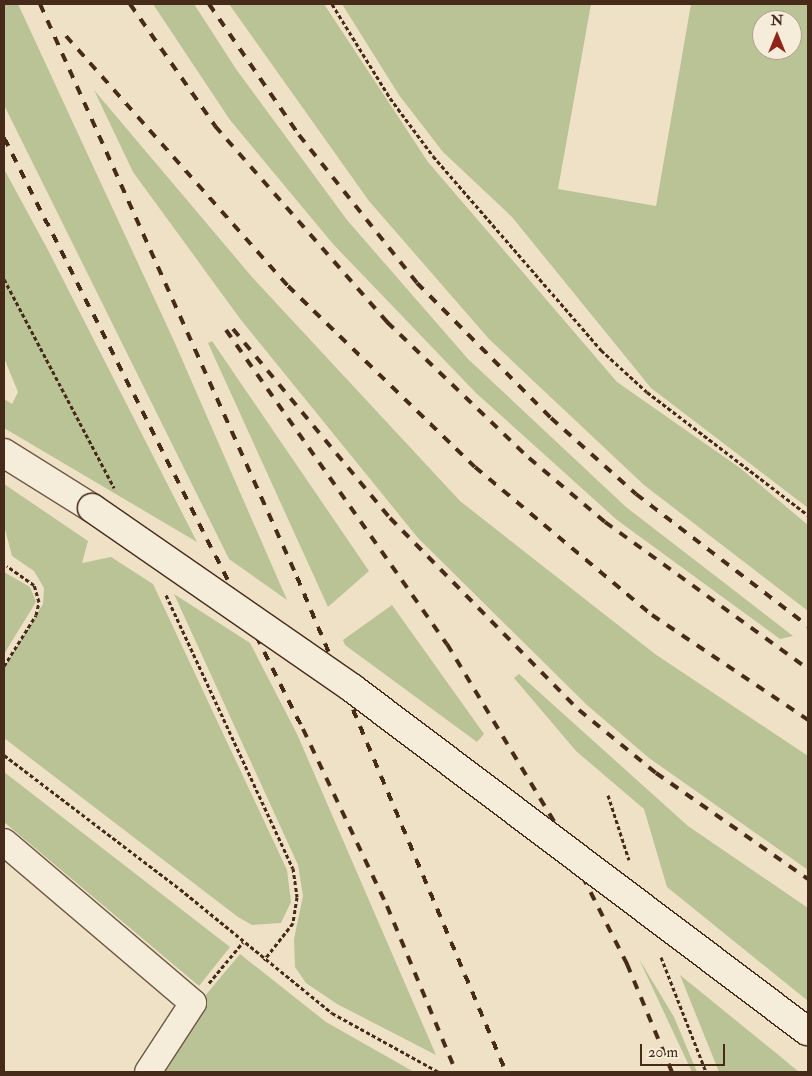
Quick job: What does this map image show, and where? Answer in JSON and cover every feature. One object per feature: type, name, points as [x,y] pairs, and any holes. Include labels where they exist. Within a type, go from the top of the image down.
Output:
[{"type":"main road","points":[[4,454],[92,508],[352,688],[808,1031]]},
{"type":"street","points":[[4,842],[193,1003],[148,1072]]},
{"type":"path","points":[[332,4],[390,98],[434,156],[601,350],[647,392],[808,515]]},
{"type":"path","points":[[4,279],[117,494]]},
{"type":"path","points":[[4,666],[36,615],[39,602],[34,585],[7,566]]},
{"type":"path","points":[[165,593],[293,868],[297,897],[293,923],[264,960]]},
{"type":"path","points":[[4,755],[332,1013],[439,1072]]},
{"type":"path","points":[[193,1003],[243,942]]},
{"type":"green space","points":[[4,4],[18,4],[174,341],[287,600],[229,559],[4,105]]},
{"type":"green space","points":[[153,4],[194,4],[236,69],[347,220],[468,359],[626,507],[793,636],[780,639],[617,520],[476,393],[333,244],[230,120]]},
{"type":"green space","points":[[229,4],[324,4],[428,162],[617,382],[740,468],[808,525],[808,611],[644,485],[489,339],[369,201]]},
{"type":"green space","points":[[342,4],[591,4],[558,189],[656,206],[691,4],[808,4],[808,508],[651,388],[512,217],[443,152],[399,95]]},
{"type":"green space","points":[[94,90],[252,277],[460,501],[655,654],[808,756],[808,870],[649,758],[587,705],[418,538],[241,320],[133,172]]},
{"type":"green space","points":[[4,169],[49,252],[197,542],[4,428],[4,399],[12,404],[18,392],[4,358]]},
{"type":"green space","points":[[212,341],[369,571],[328,607],[208,343]]},
{"type":"green space","points":[[4,484],[88,541],[82,563],[111,557],[153,584],[287,870],[291,902],[281,923],[252,925],[238,917],[4,738],[4,667],[43,604],[44,588],[34,571],[12,556],[4,525]]},
{"type":"green space","points":[[4,572],[30,587],[36,602],[4,654]]},
{"type":"green space","points":[[174,594],[250,643],[297,734],[436,1055],[337,1004],[306,983],[295,967],[294,939],[303,896],[298,865]]},
{"type":"green space","points":[[392,605],[484,734],[477,742],[345,645],[343,640]]},
{"type":"green space","points":[[519,674],[688,826],[808,908],[808,1001],[667,887],[644,809],[576,751],[514,678]]},
{"type":"green space","points":[[4,772],[230,947],[199,986],[4,822]]},
{"type":"green space","points":[[240,954],[326,1022],[414,1072],[156,1072],[204,997]]},
{"type":"green space","points":[[639,959],[674,1017],[697,1072],[692,1072]]},
{"type":"green space","points":[[680,975],[776,1053],[799,1072],[719,1072]]},
{"type":"railway","points":[[40,4],[297,577],[506,1072]]},
{"type":"railway","points":[[130,4],[215,126],[387,322],[529,458],[605,522],[808,669]]},
{"type":"railway","points":[[209,4],[299,135],[417,283],[551,418],[636,494],[808,626]]},
{"type":"railway","points":[[66,36],[288,286],[475,467],[652,615],[808,720]]},
{"type":"railway","points":[[4,138],[303,729],[387,906],[456,1072]]},
{"type":"railway","points":[[233,329],[390,518],[579,710],[656,773],[808,879]]},
{"type":"railway","points":[[226,330],[447,644],[558,828],[627,964],[672,1072]]}]
